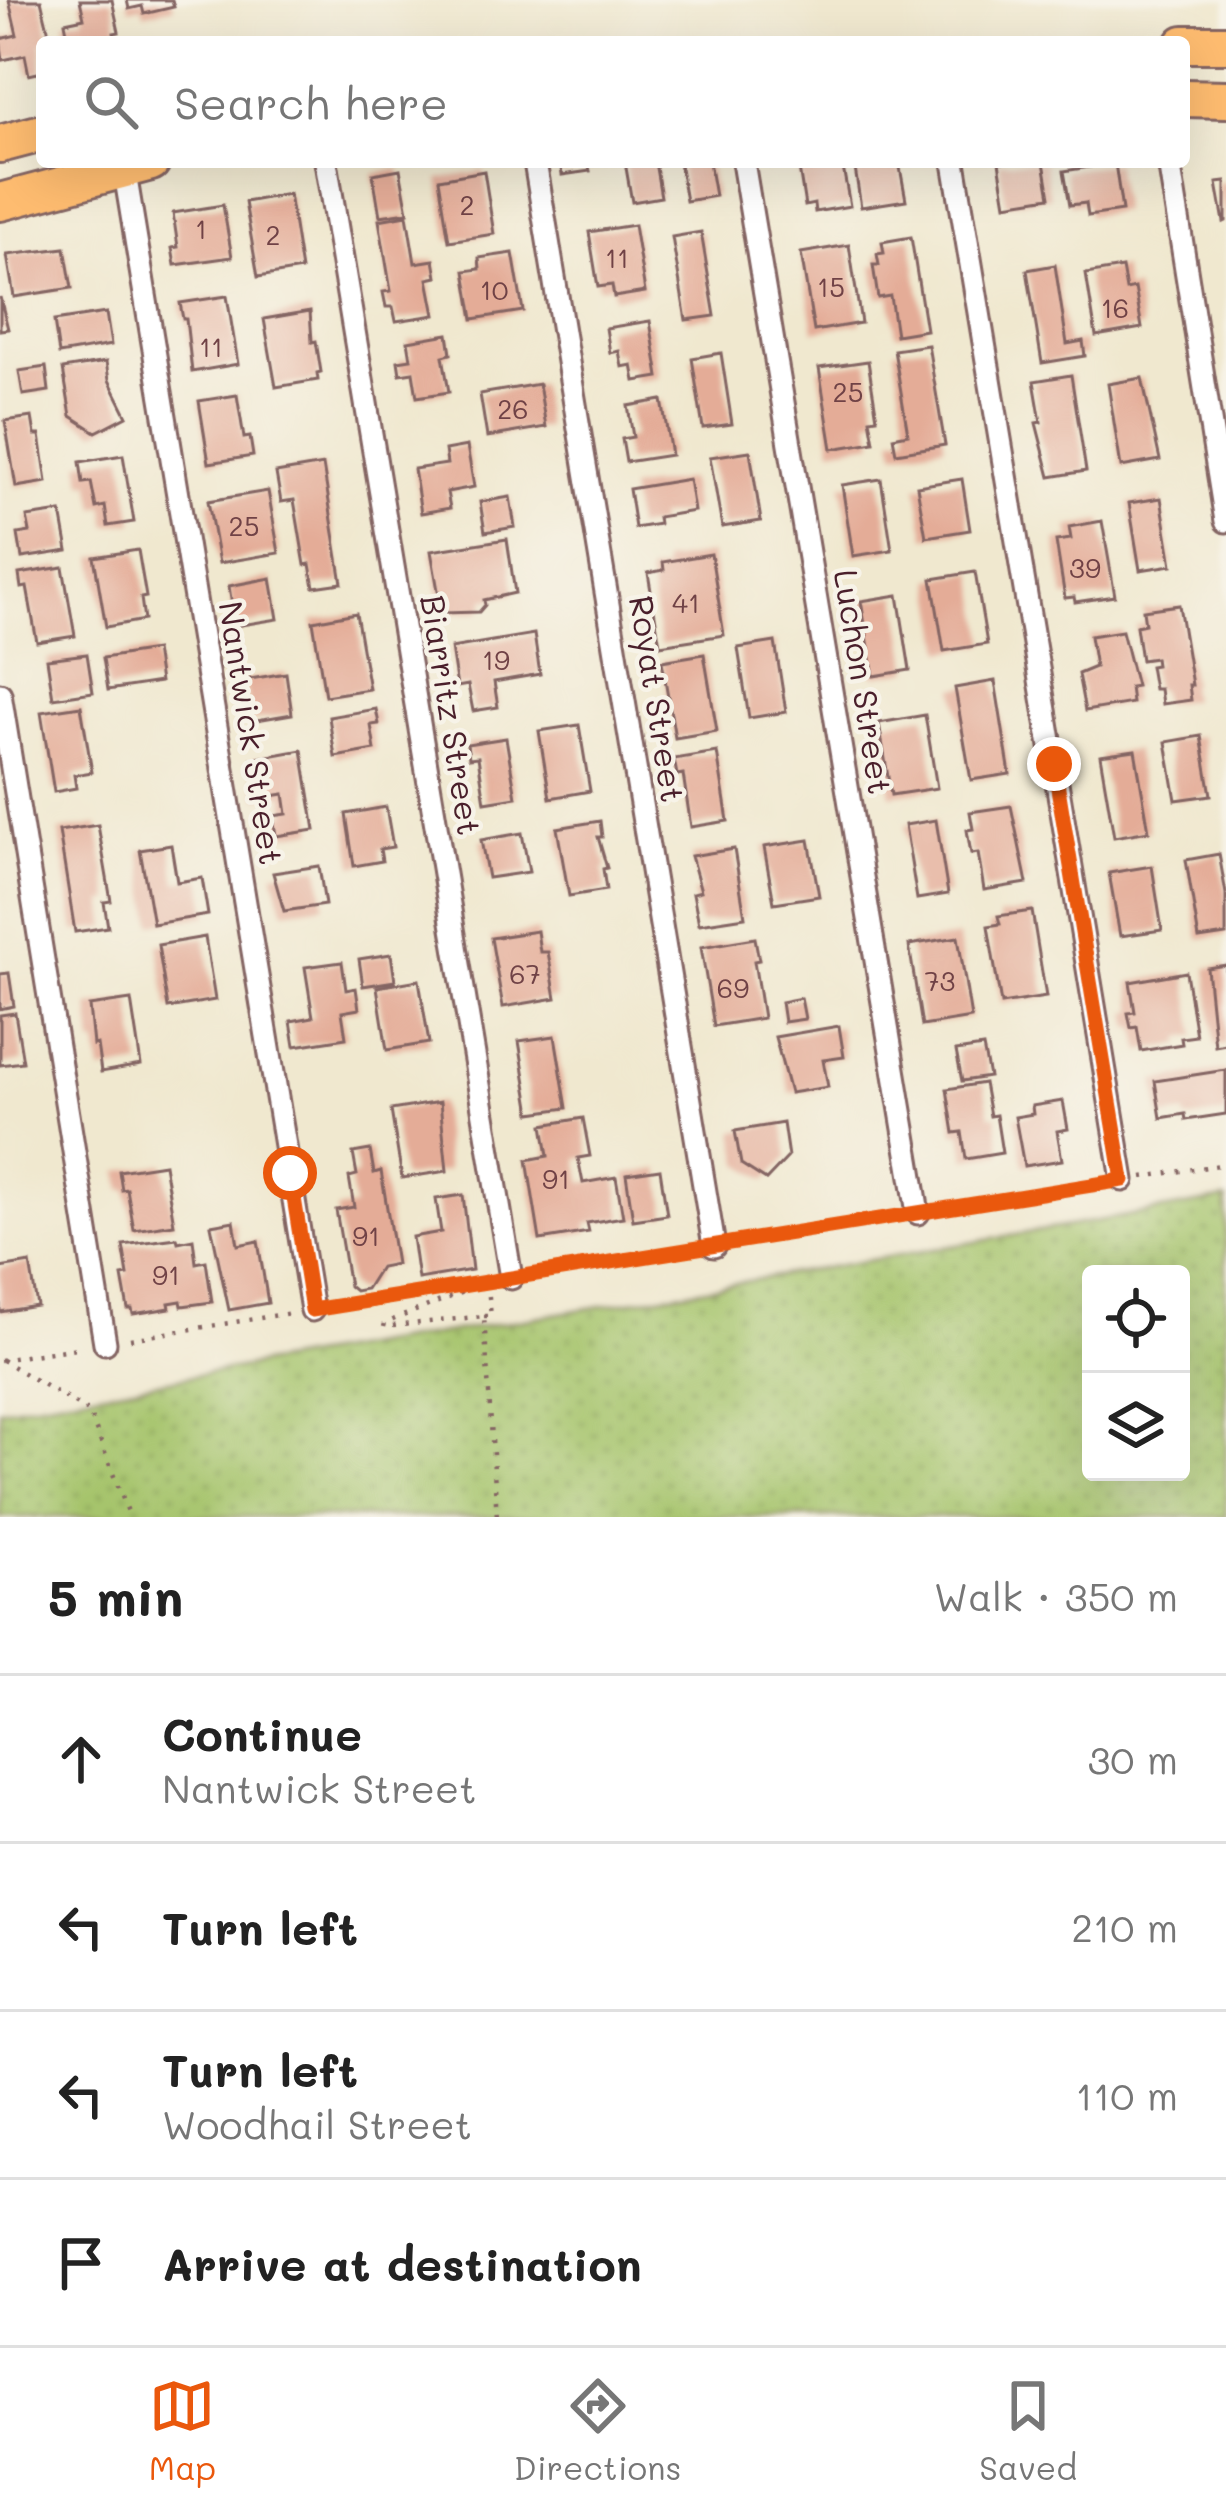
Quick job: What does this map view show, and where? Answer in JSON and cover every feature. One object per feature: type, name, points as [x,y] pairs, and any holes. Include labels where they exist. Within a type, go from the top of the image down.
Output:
[{"type":"highway","points":[[1190,44],[1226,44]]},
{"type":"highway","points":[[1190,98],[1226,99]]},
{"type":"highway","points":[[0,144],[36,135]]},
{"type":"highway","points":[[0,202],[127,168]]},
{"type":"street","name":"Nantwick Street","points":[[138,168],[312,1310]]},
{"type":"street","name":"Biarritz Street","points":[[327,168],[511,1278]]},
{"type":"street","name":"Royat Street","points":[[537,168],[714,1246]]},
{"type":"street","name":"Luchon Street","points":[[743,168],[918,1213]]},
{"type":"street","points":[[955,168],[1123,1180]]},
{"type":"street","points":[[1170,168],[1226,521]]},
{"type":"street","points":[[0,694],[105,1343]]},
{"type":"path","points":[[511,1278],[1226,1164]]},
{"type":"path","points":[[1,1360],[488,1282],[491,1316],[384,1327],[471,1285]]},
{"type":"path","points":[[484,1316],[497,1517]]},
{"type":"path","points":[[1,1360],[89,1412],[130,1517]]},
{"type":"green space","points":[[1226,1199],[1226,1517],[0,1517],[0,1409]]},
{"type":"building","points":[[9,0],[41,0],[50,36],[36,36],[36,73],[29,75],[25,55],[3,60],[0,39],[17,35]]},
{"type":"building","points":[[80,0],[112,0],[119,32],[115,36],[68,36],[65,22],[84,18]]},
{"type":"building","points":[[127,0],[172,0],[174,7],[144,14],[142,6],[129,9]]},
{"type":"building","points":[[561,168],[590,171],[562,175]]},
{"type":"building","points":[[626,168],[656,168],[661,197],[632,202]]},
{"type":"building","points":[[680,168],[710,168],[715,196],[686,201]]},
{"type":"building","points":[[799,168],[843,168],[850,206],[815,212],[814,204],[805,206]]},
{"type":"building","points":[[855,168],[900,168],[906,200],[861,207]]},
{"type":"building","points":[[1000,168],[1045,168],[1050,197],[1006,204]]},
{"type":"building","points":[[1116,168],[1122,211],[1088,216],[1086,203],[1070,205],[1064,171]]},
{"type":"building","points":[[400,169],[408,212],[380,216],[373,174]]},
{"type":"building","points":[[484,171],[494,234],[449,241],[439,179]]},
{"type":"building","points":[[1226,182],[1226,221],[1224,222],[1217,183]]},
{"type":"building","points":[[289,194],[301,270],[258,277],[245,202]]},
{"type":"building","points":[[223,205],[232,257],[175,265],[172,248],[178,247],[173,213]]},
{"type":"building","points":[[407,215],[415,263],[434,260],[437,277],[428,279],[435,315],[396,321],[383,292],[391,291],[379,220]]},
{"type":"building","points":[[634,225],[645,292],[614,297],[612,285],[598,287],[589,232]]},
{"type":"building","points":[[701,232],[715,316],[686,320],[672,237]]},
{"type":"building","points":[[911,237],[926,330],[896,335],[890,296],[878,298],[873,265],[879,265],[877,254],[884,253],[882,242]]},
{"type":"building","points":[[849,245],[861,323],[814,331],[801,253]]},
{"type":"building","points":[[65,248],[72,288],[14,297],[7,255]]},
{"type":"building","points":[[513,253],[523,311],[473,319],[465,271],[480,269],[479,258]]},
{"type":"building","points":[[1055,265],[1067,344],[1083,341],[1085,356],[1042,363],[1027,270]]},
{"type":"building","points":[[1122,268],[1126,290],[1135,288],[1142,328],[1096,336],[1086,274]]},
{"type":"building","points":[[227,296],[238,364],[192,372],[180,303]]},
{"type":"building","points":[[0,297],[8,329],[0,330]]},
{"type":"building","points":[[310,311],[321,372],[318,380],[276,387],[264,319]]},
{"type":"building","points":[[106,313],[111,345],[59,354],[54,321]]},
{"type":"building","points":[[650,321],[659,377],[635,381],[632,365],[622,367],[619,351],[610,353],[606,328]]},
{"type":"building","points":[[448,334],[451,354],[443,356],[449,392],[417,397],[413,372],[400,374],[398,361],[411,359],[408,341]]},
{"type":"building","points":[[928,345],[945,445],[896,453],[893,437],[908,434],[894,350]]},
{"type":"building","points":[[721,353],[732,424],[703,428],[692,358]]},
{"type":"building","points":[[868,361],[877,418],[870,419],[874,442],[832,449],[819,368]]},
{"type":"building","points":[[106,362],[109,380],[127,416],[96,432],[71,416],[63,369]]},
{"type":"building","points":[[46,367],[49,391],[23,395],[19,371]]},
{"type":"building","points":[[1071,375],[1086,471],[1050,477],[1036,423],[1041,422],[1034,381]]},
{"type":"building","points":[[1142,378],[1160,460],[1121,467],[1108,384]]},
{"type":"building","points":[[539,384],[546,427],[487,437],[480,394]]},
{"type":"building","points":[[237,395],[244,438],[250,437],[253,456],[209,463],[199,401]]},
{"type":"building","points":[[662,400],[671,455],[626,462],[622,439],[633,437],[628,406]]},
{"type":"building","points":[[32,417],[35,435],[40,435],[47,482],[16,487],[5,421]]},
{"type":"building","points":[[467,446],[474,487],[447,492],[450,508],[421,513],[414,469],[447,464],[445,450]]},
{"type":"building","points":[[750,451],[761,521],[722,527],[710,457]]},
{"type":"building","points":[[123,455],[134,522],[108,526],[105,506],[96,508],[91,482],[83,483],[80,462]]},
{"type":"building","points":[[323,465],[342,583],[314,587],[310,564],[305,565],[294,500],[281,502],[276,473]]},
{"type":"building","points":[[689,479],[694,511],[658,517],[659,524],[635,528],[629,489]]},
{"type":"building","points":[[881,479],[892,550],[853,556],[842,485]]},
{"type":"building","points":[[962,479],[970,530],[926,537],[917,486]]},
{"type":"building","points":[[268,491],[279,553],[219,563],[208,501]]},
{"type":"building","points":[[510,497],[515,527],[485,532],[480,502]]},
{"type":"building","points":[[1161,498],[1172,565],[1140,570],[1129,503]]},
{"type":"building","points":[[61,512],[68,551],[22,558],[18,534],[30,532],[27,517]]},
{"type":"building","points":[[1102,521],[1115,596],[1075,602],[1074,597],[1065,598],[1056,541],[1071,539],[1069,527]]},
{"type":"building","points":[[507,539],[515,593],[484,600],[479,612],[442,613],[431,551]]},
{"type":"building","points":[[138,550],[146,597],[141,598],[144,620],[106,627],[94,557]]},
{"type":"building","points":[[711,554],[724,635],[660,645],[648,573],[664,570],[663,562]]},
{"type":"building","points":[[63,567],[75,636],[37,642],[27,587],[21,588],[19,574]]},
{"type":"building","points":[[975,572],[987,644],[944,651],[932,579]]},
{"type":"building","points":[[271,578],[278,619],[235,626],[229,586]]},
{"type":"building","points":[[898,595],[910,670],[874,676],[861,601]]},
{"type":"building","points":[[1179,605],[1191,700],[1162,704],[1150,666],[1156,665],[1155,658],[1141,660],[1136,626],[1145,624],[1143,610]]},
{"type":"building","points":[[356,613],[369,689],[325,696],[313,621]]},
{"type":"building","points":[[1122,631],[1136,686],[1130,687],[1132,703],[1085,711],[1078,674],[1095,667],[1090,636]]},
{"type":"building","points":[[534,634],[540,674],[494,682],[498,707],[473,711],[468,685],[457,687],[451,648]]},
{"type":"building","points":[[775,642],[786,712],[749,718],[738,648]]},
{"type":"building","points":[[155,650],[160,682],[108,690],[103,658]]},
{"type":"building","points":[[87,654],[93,692],[53,698],[47,659]]},
{"type":"building","points":[[704,654],[717,731],[675,738],[662,661]]},
{"type":"building","points":[[286,673],[292,714],[251,721],[244,680]]},
{"type":"building","points":[[995,681],[1010,774],[971,780],[955,688]]},
{"type":"building","points":[[81,706],[92,772],[74,775],[76,788],[54,792],[41,712]]},
{"type":"building","points":[[376,709],[379,724],[371,725],[375,750],[335,757],[329,717]]},
{"type":"building","points":[[925,715],[937,788],[891,795],[879,723]]},
{"type":"building","points":[[579,725],[590,791],[550,798],[539,731]]},
{"type":"building","points":[[1201,736],[1211,795],[1176,800],[1166,742]]},
{"type":"building","points":[[506,738],[516,797],[485,802],[478,757],[469,758],[467,744]]},
{"type":"building","points":[[302,750],[315,830],[276,836],[273,816],[287,814],[284,794],[258,798],[252,759]]},
{"type":"building","points":[[1135,750],[1149,831],[1114,837],[1100,755]]},
{"type":"building","points":[[717,752],[728,821],[691,827],[683,774],[677,775],[674,759]]},
{"type":"building","points":[[1011,806],[1027,883],[984,890],[978,853],[971,854],[970,812]]},
{"type":"building","points":[[386,807],[393,847],[380,849],[382,861],[354,866],[346,814]]},
{"type":"building","points":[[936,820],[948,894],[917,899],[905,825]]},
{"type":"building","points":[[600,821],[606,890],[569,896],[557,828]]},
{"type":"building","points":[[98,825],[111,901],[104,902],[108,927],[75,932],[59,831]]},
{"type":"building","points":[[522,833],[529,872],[488,878],[481,840]]},
{"type":"building","points":[[809,840],[819,896],[774,903],[764,847]]},
{"type":"building","points":[[171,845],[177,882],[202,878],[208,915],[153,924],[140,850]]},
{"type":"building","points":[[734,849],[745,917],[699,924],[693,893],[701,891],[691,856]]},
{"type":"building","points":[[1219,854],[1226,935],[1199,939],[1186,860]]},
{"type":"building","points":[[319,866],[325,905],[284,911],[273,873]]},
{"type":"building","points":[[1152,866],[1162,930],[1120,936],[1109,873]]},
{"type":"building","points":[[1032,911],[1046,997],[1001,1004],[988,926],[1000,924],[998,916]]},
{"type":"building","points":[[537,931],[540,952],[548,952],[556,998],[503,1007],[491,938]]},
{"type":"building","points":[[205,937],[215,1000],[168,1008],[158,945]]},
{"type":"building","points":[[958,937],[971,1018],[922,1026],[909,945]]},
{"type":"building","points":[[755,938],[763,1018],[714,1026],[701,947]]},
{"type":"building","points":[[391,954],[395,981],[363,986],[359,959]]},
{"type":"building","points":[[342,962],[346,990],[356,988],[359,1009],[342,1012],[346,1038],[295,1046],[291,1021],[313,1017],[305,967]]},
{"type":"building","points":[[1226,965],[1226,1044],[1215,1046],[1207,968]]},
{"type":"building","points":[[1186,972],[1196,1036],[1181,1038],[1182,1044],[1141,1051],[1137,1027],[1131,1028],[1128,1013],[1135,1012],[1130,982]]},
{"type":"building","points":[[9,973],[14,1006],[0,1009],[0,974]]},
{"type":"building","points":[[419,980],[429,1043],[387,1050],[377,987]]},
{"type":"building","points":[[801,998],[805,1019],[784,1022],[781,1002]]},
{"type":"building","points":[[131,1000],[141,1065],[101,1072],[89,1006]]},
{"type":"building","points":[[15,1013],[23,1062],[0,1065],[0,1015]]},
{"type":"building","points":[[839,1026],[844,1057],[823,1060],[828,1087],[790,1093],[775,1037]]},
{"type":"building","points":[[555,1036],[567,1108],[531,1113],[519,1041]]},
{"type":"building","points":[[983,1047],[989,1077],[962,1081],[956,1051]]},
{"type":"building","points":[[1226,1070],[1226,1114],[1161,1118],[1155,1081]]},
{"type":"building","points":[[984,1083],[990,1116],[996,1115],[1002,1153],[966,1159],[962,1132],[954,1133],[947,1089]]},
{"type":"building","points":[[1063,1101],[1068,1129],[1057,1131],[1062,1160],[1024,1166],[1015,1117],[1033,1114],[1032,1106]]},
{"type":"building","points":[[440,1102],[447,1171],[402,1178],[391,1110]]},
{"type":"building","points":[[583,1118],[590,1156],[578,1158],[583,1183],[616,1177],[623,1217],[587,1223],[589,1232],[540,1240],[527,1160],[548,1156],[543,1125]]},
{"type":"building","points":[[783,1123],[788,1157],[766,1180],[741,1164],[735,1131]]},
{"type":"building","points":[[370,1150],[374,1173],[381,1171],[396,1264],[380,1267],[366,1289],[355,1291],[349,1286],[336,1210],[354,1207],[349,1177],[357,1175],[353,1153]]},
{"type":"building","points":[[164,1164],[174,1224],[134,1230],[119,1171]]},
{"type":"building","points":[[660,1169],[667,1215],[633,1220],[626,1174]]},
{"type":"building","points":[[463,1195],[472,1270],[418,1279],[412,1237],[441,1232],[436,1199]]},
{"type":"building","points":[[234,1221],[238,1245],[258,1241],[268,1303],[229,1310],[211,1225]]},
{"type":"building","points":[[177,1238],[178,1242],[193,1239],[196,1263],[206,1261],[212,1302],[182,1306],[181,1301],[169,1303],[170,1308],[133,1314],[122,1276],[128,1275],[123,1245]]},
{"type":"building","points":[[30,1263],[37,1306],[0,1312],[0,1268]]},
{"type":"route","points":[[290,1173],[312,1310],[1123,1180],[1054,764]]}]
